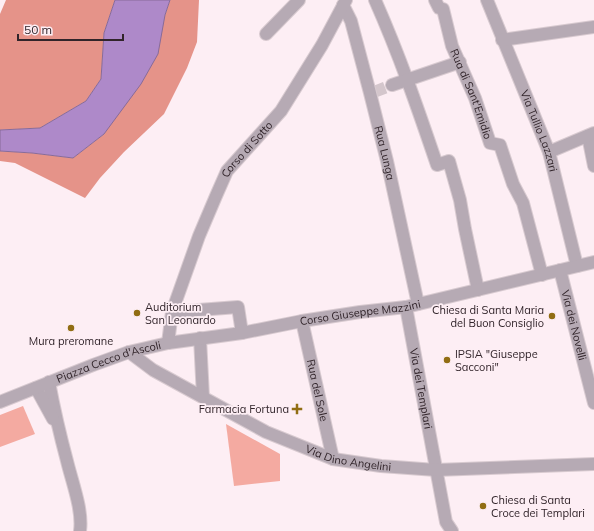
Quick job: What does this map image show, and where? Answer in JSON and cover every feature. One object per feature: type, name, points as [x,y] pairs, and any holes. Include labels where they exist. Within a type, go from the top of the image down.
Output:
[{"type":"street","points":[[266,34],[299,0]]},
{"type":"street","points":[[375,0],[408,80],[437,165],[449,161],[460,200],[478,290]]},
{"type":"street","name":"Rua di Sant'Emidio","points":[[435,0],[438,8],[443,9],[452,46],[475,98],[490,143],[500,145],[513,184],[523,203],[542,275]]},
{"type":"street","name":"Via Tullio Lazzari","points":[[487,0],[502,40],[549,152],[577,266]]},
{"type":"street","name":"Rua Lunga","points":[[344,3],[351,20],[372,92],[418,304]]},
{"type":"street","name":"Corso di Sotto","points":[[172,312],[199,236],[227,171],[281,111],[322,45],[344,3]]},
{"type":"street","points":[[502,40],[594,27]]},
{"type":"street","points":[[392,85],[460,62]]},
{"type":"street","points":[[549,152],[591,134],[594,166]]},
{"type":"street","name":"Corso Giuseppe Mazzini","points":[[242,333],[302,321],[406,307],[594,262]]},
{"type":"street","name":"Via dei Novelli","points":[[560,270],[594,403]]},
{"type":"street","points":[[172,312],[238,307],[242,333]]},
{"type":"street","name":"Via dei Templari","points":[[406,307],[446,522],[452,531]]},
{"type":"street","name":"Piazza Cecco d'Ascoli","points":[[168,343],[172,312]]},
{"type":"street","name":"Rua del Sole","points":[[302,321],[333,459]]},
{"type":"street","name":"Piazza Cecco d'Ascoli","points":[[0,402],[129,352],[168,343],[242,333]]},
{"type":"street","points":[[200,338],[203,397]]},
{"type":"street","name":"Via Dino Angelini","points":[[129,352],[153,370],[266,432],[333,459],[381,466],[436,470],[594,464]]},
{"type":"street","points":[[49,382],[58,428],[77,499],[81,523],[80,531]]},
{"type":"street","points":[[36,388],[58,428]]},
{"type":"shaded area","points":[[6,0],[115,0],[104,33],[101,79],[86,101],[40,128],[0,130],[0,14]]},
{"type":"shaded area","points":[[115,0],[170,0],[165,15],[158,54],[141,84],[104,134],[73,158],[0,151],[0,130],[40,128],[86,101],[101,79],[104,33]]},
{"type":"shaded area","points":[[170,0],[199,0],[197,42],[187,68],[164,114],[124,152],[100,178],[85,198],[15,163],[0,161],[0,151],[73,158],[104,134],[165,15]]},
{"type":"shaded area","points":[[23,406],[35,434],[0,447],[0,415]]},
{"type":"shaded area","points":[[226,424],[280,454],[280,481],[234,486]]},
{"type":"tunnel","points":[[374,92],[392,85]]},
{"type":"place","name":"Auditorium San Leonardo","points":[[137,313]]},
{"type":"place","name":"Chiesa di Santa Maria del Buon Consiglio","points":[[552,316]]},
{"type":"place","name":"Mura preromane","points":[[71,328]]},
{"type":"place","name":"IPSIA \"Giuseppe Sacconi\"","points":[[447,360]]},
{"type":"place","name":"Farmacia Fortuna","points":[[297,409]]},
{"type":"place","name":"Chiesa di Santa Croce dei Templari","points":[[483,506]]}]
